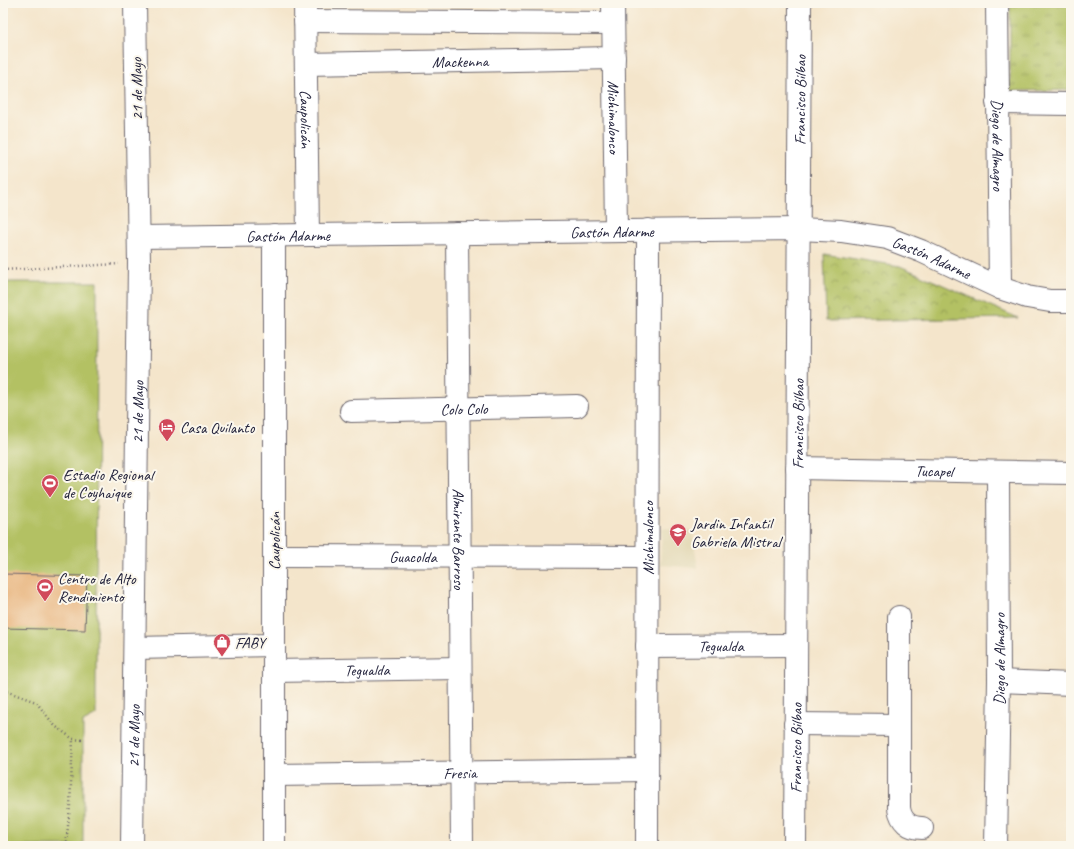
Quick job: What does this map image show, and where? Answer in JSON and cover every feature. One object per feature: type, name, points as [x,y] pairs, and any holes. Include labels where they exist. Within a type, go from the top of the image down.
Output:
[{"type":"street","name":"21 de Mayo","points":[[132,846],[136,648],[139,263],[134,3]]},
{"type":"street","name":"Francisco Bilbao","points":[[795,846],[800,3]]},
{"type":"street","name":"Diego de Almagro","points":[[997,3],[1000,288]]},
{"type":"street","points":[[305,12],[613,13]]},
{"type":"street","name":"Caupolicán","points":[[305,12],[308,235]]},
{"type":"street","name":"Michimalonco","points":[[613,13],[616,231]]},
{"type":"street","name":"Mackenna","points":[[306,64],[614,58]]},
{"type":"street","points":[[997,103],[1071,104]]},
{"type":"street","name":"Gastón Adarme","points":[[139,237],[798,229],[841,232],[887,238],[921,251],[1000,288],[1027,297],[1050,301],[1071,300]]},
{"type":"street","name":"Michimalonco","points":[[647,846],[648,230]]},
{"type":"street","name":"Almirante Barroso","points":[[457,233],[462,846]]},
{"type":"street","name":"Caupolicán","points":[[274,235],[274,846]]},
{"type":"street","name":"Colo Colo","points":[[351,411],[577,406]]},
{"type":"street","name":"Tucapel","points":[[797,468],[998,473],[1071,473]]},
{"type":"street","name":"Diego de Almagro","points":[[996,846],[1000,681],[998,473]]},
{"type":"street","name":"Guacolda","points":[[274,556],[647,557]]},
{"type":"street","points":[[899,617],[899,813],[910,826],[922,828]]},
{"type":"street","points":[[136,648],[274,645]]},
{"type":"street","name":"Tegualda","points":[[647,646],[796,645]]},
{"type":"street","name":"Tegualda","points":[[274,671],[460,668]]},
{"type":"street","points":[[1000,681],[1071,684]]},
{"type":"street","points":[[795,724],[899,725]]},
{"type":"street","name":"Fresia","points":[[274,775],[647,770]]},
{"type":"path","points":[[3,270],[139,263]]},
{"type":"path","points":[[3,690],[36,702],[55,726],[73,739],[83,740]]},
{"type":"path","points":[[66,846],[70,806],[73,739]]},
{"type":"shaded area","name":"Jardin Infantil Gabriela Mistral","points":[[662,528],[692,530],[698,568],[660,565]]},
{"type":"green space","points":[[1010,3],[1071,3],[1071,90],[1010,91]]},
{"type":"green space","points":[[824,254],[900,266],[1018,318],[826,321]]},
{"type":"green space","name":"Estadio Regional de Coyhaique","points":[[3,282],[97,282],[96,715],[83,722],[83,846],[3,846]]},
{"type":"building","name":"Centro de Alto Rendimiento","points":[[3,574],[87,576],[85,630],[3,628]]},
{"type":"place","name":"Casa Quilanto","points":[[167,442]]},
{"type":"place","name":"Estadio Regional de Coyhaique","points":[[50,498]]},
{"type":"place","name":"Jardin Infantil Gabriela Mistral","points":[[678,547]]},
{"type":"place","name":"Centro de Alto Rendimiento","points":[[45,602]]},
{"type":"place","name":"FABY","points":[[222,657]]}]
